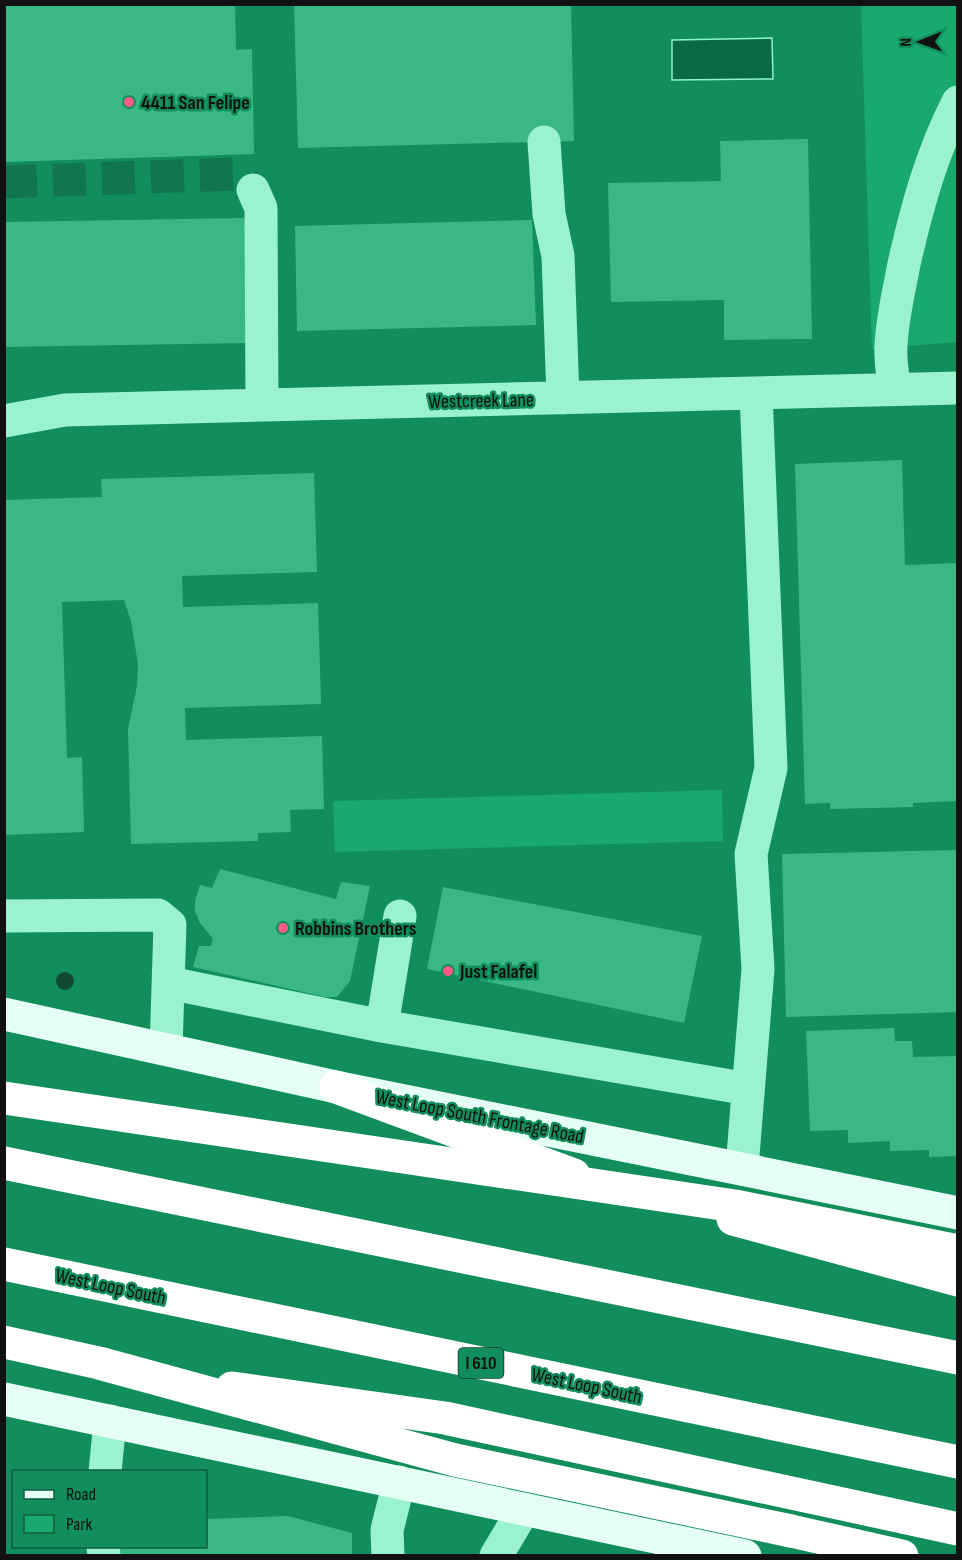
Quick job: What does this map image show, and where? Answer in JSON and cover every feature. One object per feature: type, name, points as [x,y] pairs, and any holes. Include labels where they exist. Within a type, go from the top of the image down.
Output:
[{"type":"highway","points":[[336,1087],[592,1181],[957,1280]]},
{"type":"highway","points":[[4,1098],[735,1206],[957,1251]]},
{"type":"highway","points":[[4,1163],[957,1358]]},
{"type":"highway","name":"West Loop South","points":[[4,1264],[957,1462]]},
{"type":"highway","points":[[4,1342],[99,1363],[455,1461],[902,1556]]},
{"type":"highway","points":[[4,1356],[445,1418],[957,1529]]},
{"type":"main road","name":"West Loop South Frontage Road","points":[[4,1014],[336,1087],[957,1213]]},
{"type":"main road","points":[[4,1399],[745,1556]]},
{"type":"street","points":[[894,388],[891,347],[898,294],[910,238],[926,175],[957,102]]},
{"type":"street","points":[[544,142],[549,214],[558,256],[563,398]]},
{"type":"street","points":[[253,190],[261,208],[262,405]]},
{"type":"street","name":"Westcreek Lane","points":[[4,421],[65,410],[957,387]]},
{"type":"street","points":[[742,1168],[758,969],[751,854],[771,768],[756,393]]},
{"type":"street","points":[[4,916],[158,915],[170,925],[166,1049]]},
{"type":"street","points":[[382,1026],[400,916]]},
{"type":"street","points":[[169,983],[382,1026],[748,1089]]},
{"type":"street","points":[[105,1470],[110,1421]]},
{"type":"street","points":[[388,1556],[387,1530],[399,1482]]},
{"type":"street","points":[[496,1556],[524,1509]]},
{"type":"green space","points":[[861,5],[957,5],[957,342],[872,349]]},
{"type":"green space","points":[[722,790],[723,841],[335,852],[333,801]]},
{"type":"shaded area","points":[[772,38],[773,79],[672,80],[672,40]]},
{"type":"building","name":"4411 San Felipe","points":[[4,4],[235,4],[236,50],[252,49],[254,154],[4,162]]},
{"type":"building","points":[[294,4],[571,4],[574,141],[298,148]]},
{"type":"building","points":[[808,139],[812,339],[724,340],[724,300],[611,302],[608,183],[721,181],[720,141]]},
{"type":"building","points":[[245,218],[247,343],[4,347],[4,222]]},
{"type":"building","points":[[532,220],[536,325],[297,331],[295,226]]},
{"type":"building","points":[[902,460],[905,565],[958,563],[958,801],[913,803],[913,807],[830,809],[830,803],[805,804],[795,464]]},
{"type":"building","points":[[314,473],[317,572],[182,576],[183,607],[318,603],[321,704],[185,708],[186,740],[322,736],[324,809],[290,810],[291,832],[258,833],[258,841],[131,844],[128,729],[137,686],[138,664],[131,621],[124,600],[62,602],[67,758],[82,757],[84,832],[4,835],[4,500],[102,497],[101,479]]},
{"type":"building","points":[[958,850],[958,1012],[786,1017],[782,854]]},
{"type":"building","name":"Robbins Brothers","points":[[220,869],[336,899],[341,882],[370,886],[350,981],[337,997],[325,997],[193,967],[199,946],[211,946],[213,939],[200,923],[195,911],[195,901],[200,885],[212,888]]},
{"type":"building","points":[[443,887],[702,936],[684,1023],[427,969]]},
{"type":"building","points":[[894,1028],[895,1041],[912,1041],[913,1057],[958,1056],[958,1156],[929,1157],[929,1150],[890,1151],[890,1141],[848,1143],[848,1130],[810,1131],[806,1031]]},
{"type":"building","points":[[288,1516],[352,1533],[352,1556],[120,1556],[120,1548],[207,1548],[207,1519]]},
{"type":"tunnel","points":[[4,182],[233,174],[253,190]]},
{"type":"place","name":"4411 San Felipe","points":[[129,102]]},
{"type":"place","name":"Robbins Brothers","points":[[283,928]]},
{"type":"place","name":"Just Falafel","points":[[448,971]]}]
